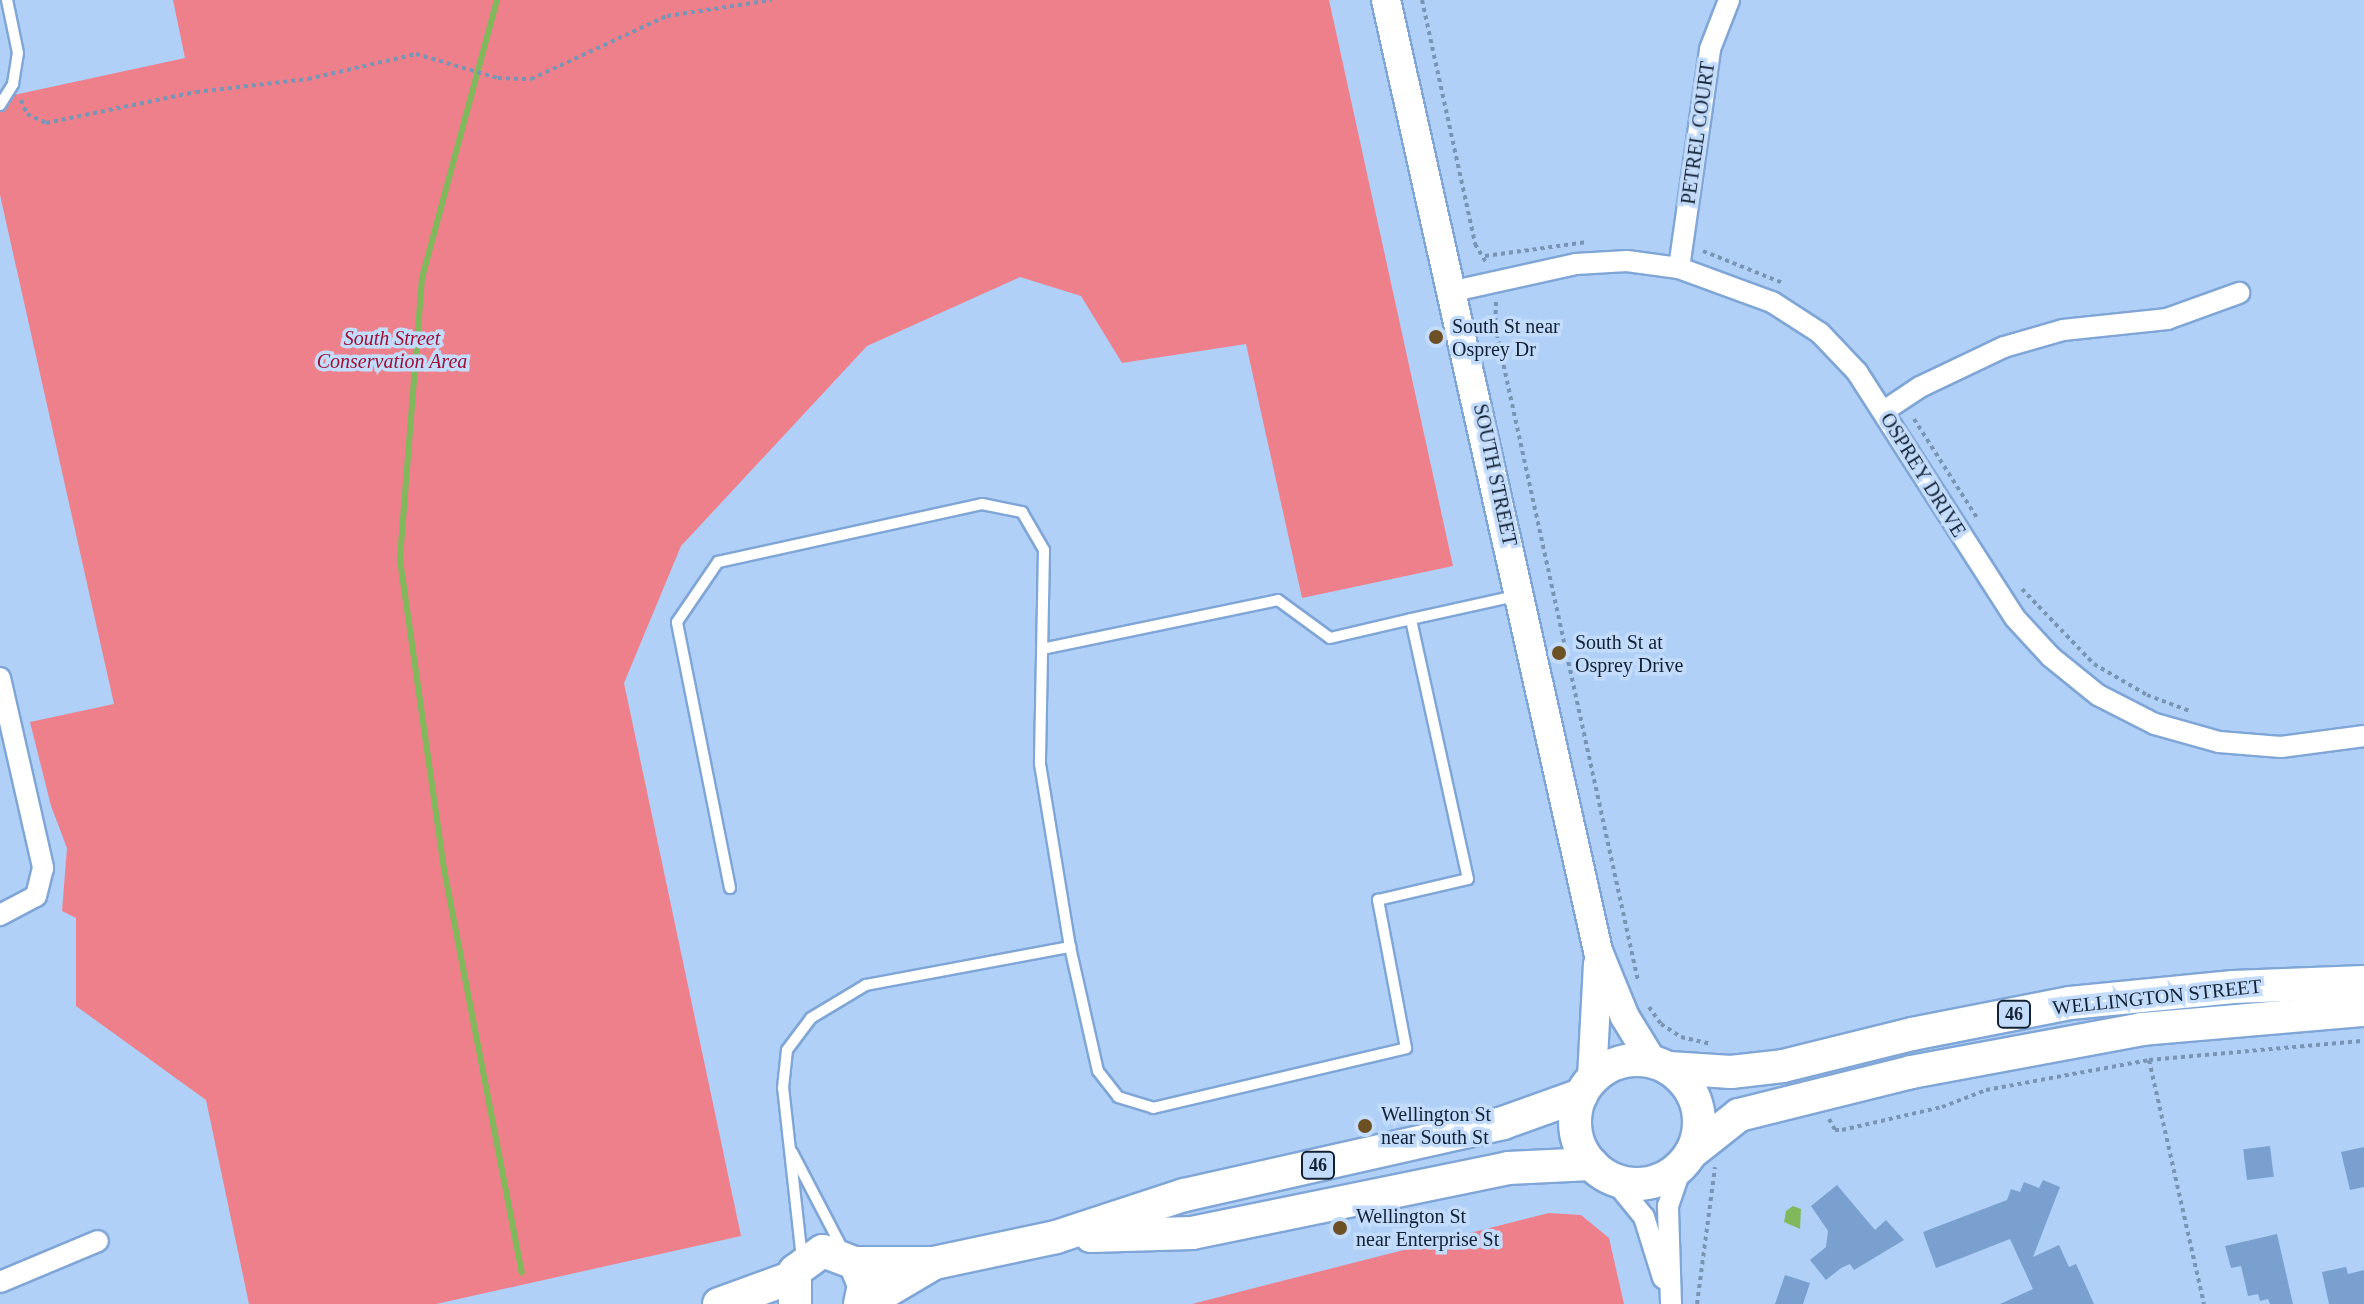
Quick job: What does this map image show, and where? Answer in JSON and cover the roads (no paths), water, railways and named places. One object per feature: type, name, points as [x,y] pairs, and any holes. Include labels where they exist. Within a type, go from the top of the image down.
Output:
[{"type":"main road","name":"WELLINGTON STREET","points":[[850,1259],[934,1263],[1056,1237],[1184,1195],[1503,1123],[1587,1087],[1610,1066],[1660,1065],[1731,1072],[1783,1066],[1912,1034],[2070,1003],[2233,987],[2364,982]]},
{"type":"main road","name":"WELLINGTON STREET","points":[[1056,1237],[1192,1233],[1508,1168],[1602,1172],[1644,1184],[1698,1158],[1739,1115],[1852,1085],[2142,1029],[2364,1010]]},
{"type":"main road","points":[[1660,1065],[1696,1102],[1698,1158]]},
{"type":"main road","points":[[1587,1087],[1575,1130],[1602,1172]]},
{"type":"main road","name":"46","points":[[719,1304],[797,1281],[823,1251],[850,1259],[864,1285],[863,1304]]},
{"type":"main road","name":"WELLINGTON STREET","points":[[863,1304],[934,1263]]},
{"type":"street","name":"SOUTH STREET","points":[[1386,0],[1454,291],[1598,951],[1625,1017],[1660,1065]]},
{"type":"street","name":"PETREL COURT","points":[[1679,268],[1710,49],[1729,0]]},
{"type":"street","name":"OSPREY DRIVE","points":[[1454,291],[1576,264],[1627,261],[1679,268],[1772,302],[1820,333],[1884,411],[2015,618],[2051,657],[2098,695],[2155,724],[2219,742],[2281,747],[2364,736]]},
{"type":"street","points":[[1884,411],[1920,387],[2004,347],[2063,330],[2167,319],[2239,293]]},
{"type":"street","points":[[0,678],[43,868],[36,896],[0,915]]},
{"type":"street","name":"SOUTH STREET","points":[[1587,1087],[1598,951]]},
{"type":"street","points":[[1671,1302],[1668,1206],[1698,1158]]},
{"type":"street","points":[[1602,1172],[1644,1217],[1671,1302]]},
{"type":"street","points":[[0,1282],[98,1241]]},
{"type":"lane","points":[[0,105],[13,84],[18,53],[7,0]]},
{"type":"lane","points":[[730,888],[677,622],[718,562],[982,504],[1022,512],[1044,550],[1040,764],[1070,947],[1098,1071],[1118,1097],[1153,1108],[1406,1048],[1378,900],[1468,879],[1411,619]]},
{"type":"lane","points":[[1042,649],[1278,600],[1330,638],[1521,594]]},
{"type":"lane","points":[[797,1281],[783,1088],[787,1050],[811,1018],[866,985],[1070,947]]},
{"type":"lane","points":[[789,1147],[850,1259]]},
{"type":"waterway","points":[[497,0],[422,278],[400,560],[444,869],[522,1273]]},
{"type":"place","name":"South St near Osprey Dr","points":[[1436,337]]},
{"type":"place","name":"South St at Osprey Drive","points":[[1559,653]]},
{"type":"place","name":"Wellington St near South St","points":[[1365,1126]]},
{"type":"place","name":"Wellington St near Enterprise St","points":[[1340,1228]]},
{"type":"park label","name":"South Street Conservation Area","points":[[392,350]]}]
